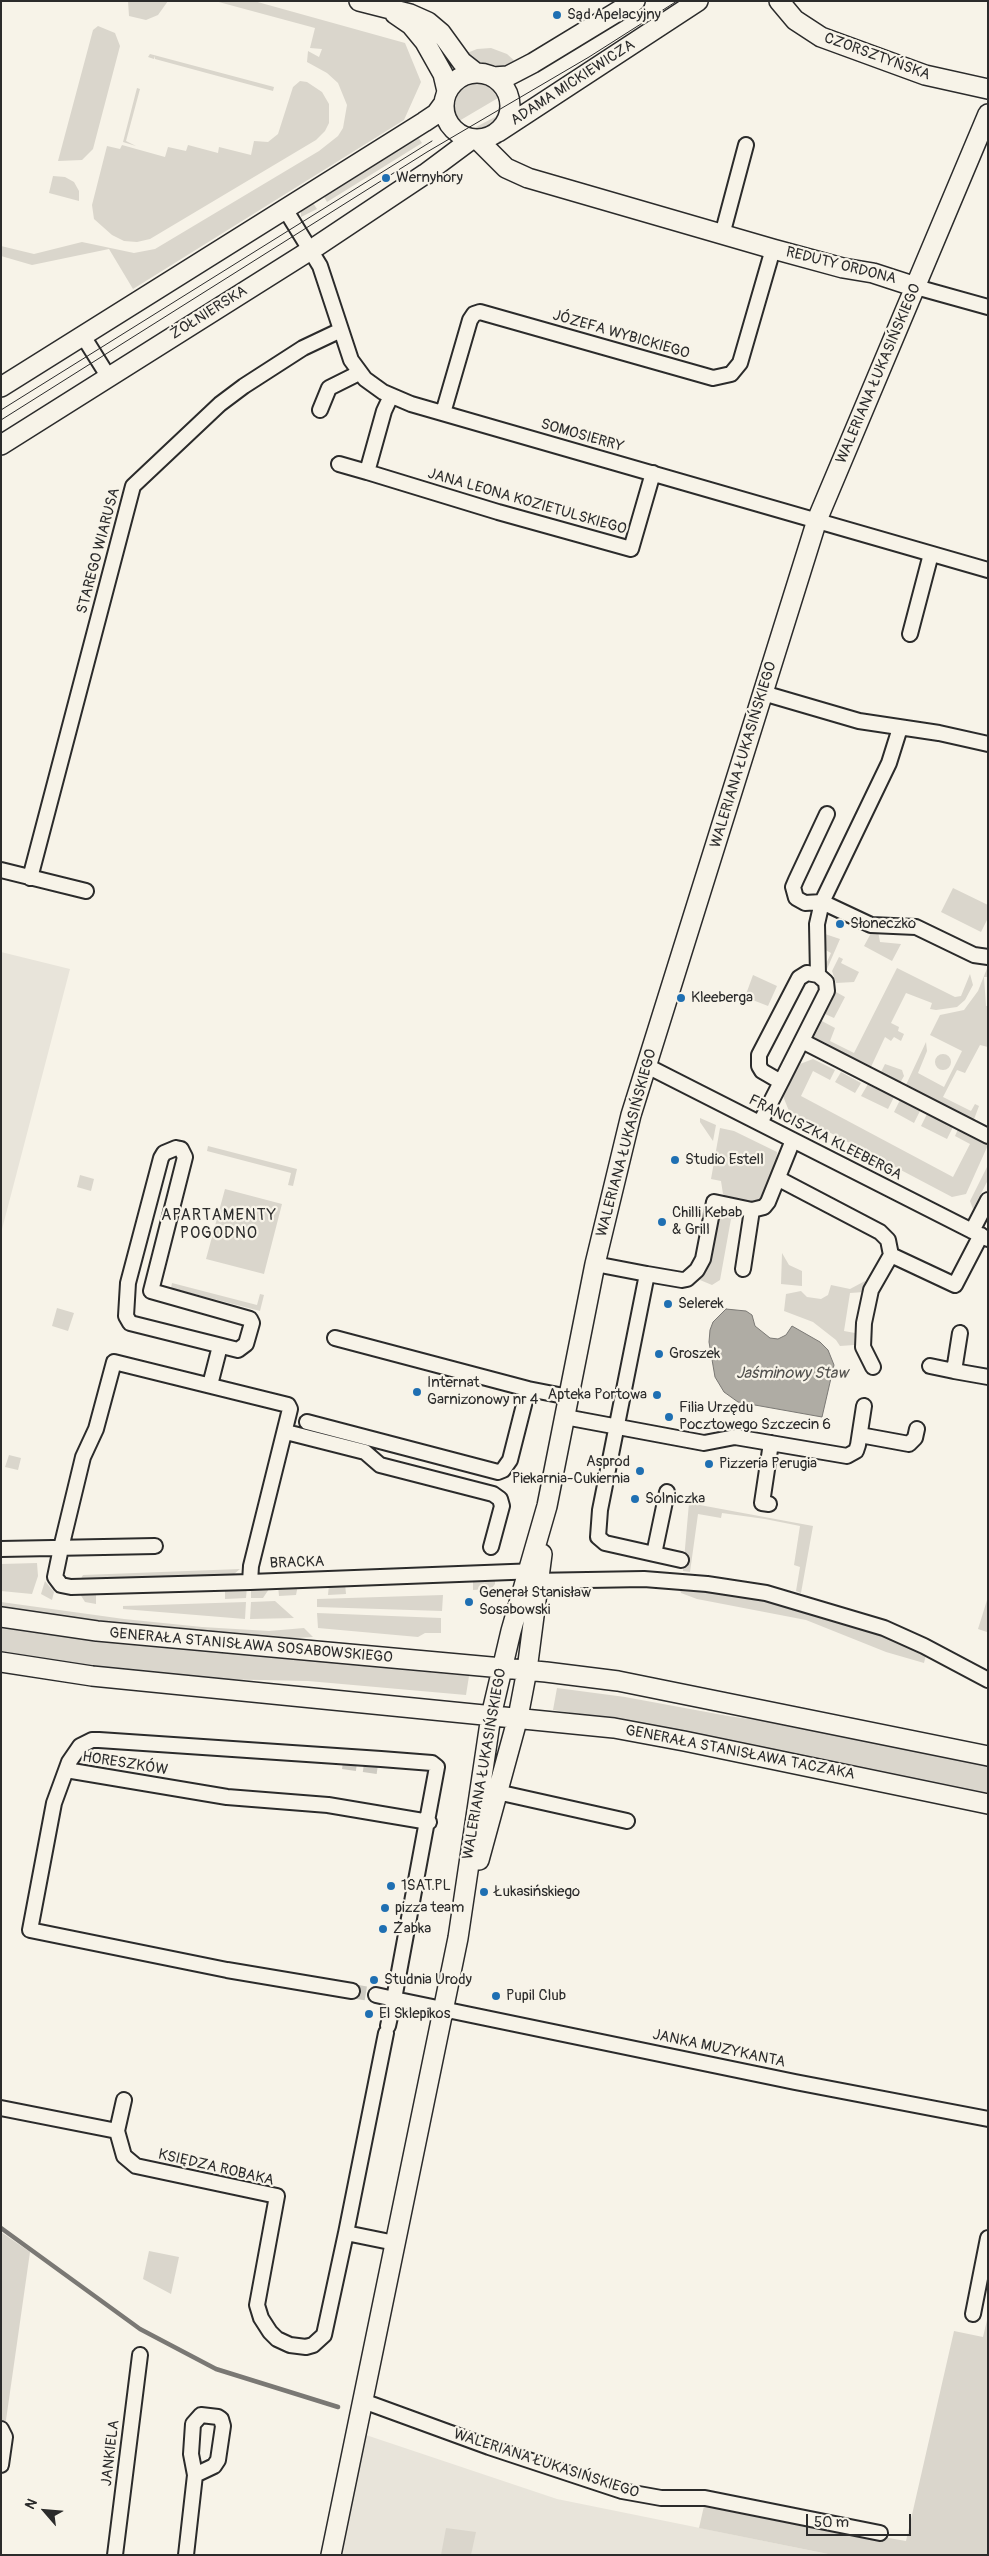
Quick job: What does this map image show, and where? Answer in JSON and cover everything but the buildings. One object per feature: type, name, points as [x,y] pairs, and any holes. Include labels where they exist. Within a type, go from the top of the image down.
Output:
[{"type":"street","points":[[359,1],[410,14],[430,23],[441,33],[462,62],[504,87],[510,100],[508,118],[498,132],[488,138],[475,140],[458,134],[450,126],[445,115],[443,74],[422,37],[401,18],[381,7]]},
{"type":"street","points":[[1,387],[434,115],[459,78],[485,75],[508,76],[533,63],[635,1]]},
{"type":"street","name":"ADAMA MICKIEWICZA","points":[[498,132],[698,1]]},
{"type":"street","name":"CZORSZTYŃSKA","points":[[779,1],[797,22],[821,37],[925,74],[988,89]]},
{"type":"street","name":"WALERIANA ŁUKASIŃSKIEGO","points":[[331,2555],[458,1938],[518,1717],[527,1670],[533,1576],[595,1264],[631,1115],[817,520],[988,114]]},
{"type":"street","name":"REDUTY ORDONA","points":[[475,140],[504,166],[520,175],[773,249],[843,268],[873,273],[988,307]]},
{"type":"street","name":"ŻOŁNIERSKA","points":[[1,445],[310,250],[475,140]]},
{"type":"street","points":[[722,234],[746,145]]},
{"type":"street","points":[[285,209],[310,250]]},
{"type":"street","name":"JÓZEFA WYBICKIEGO","points":[[443,413],[470,320],[477,313],[485,312],[713,378],[731,374],[740,363],[773,249]]},
{"type":"street","name":"SOMOSIERRY","points":[[310,250],[326,279],[347,351],[359,373],[370,383],[391,396],[443,413],[988,570]]},
{"type":"street","name":"STAREGO WIARUSA","points":[[30,878],[133,486],[220,404],[244,386],[325,335],[341,330]]},
{"type":"street","points":[[82,336],[108,376]]},
{"type":"street","points":[[320,410],[329,388],[359,373]]},
{"type":"street","points":[[367,472],[384,411],[391,396]]},
{"type":"street","name":"JANA LEONA KOZIETULSKIEGO","points":[[339,464],[630,549],[653,473]]},
{"type":"street","points":[[910,634],[931,554]]},
{"type":"street","points":[[763,693],[852,719],[939,733],[988,744]]},
{"type":"street","points":[[818,975],[817,924],[822,902],[889,763],[900,728]]},
{"type":"street","points":[[827,814],[793,887],[794,893],[801,901],[810,904],[822,902],[871,925],[916,927],[974,955],[988,957]]},
{"type":"street","points":[[1,870],[86,891]]},
{"type":"street","points":[[760,1123],[781,1082],[802,1041],[827,992],[826,982],[818,975],[807,973],[799,978],[759,1055],[759,1066],[762,1071],[781,1082]]},
{"type":"street","points":[[802,1041],[988,1136]]},
{"type":"street","name":"FRANCISZKA KLEEBERGA","points":[[646,1066],[980,1235]]},
{"type":"street","points":[[595,1264],[682,1280],[687,1279],[697,1270],[703,1259],[714,1202],[752,1210],[764,1207],[780,1179],[785,1158],[793,1140]]},
{"type":"street","points":[[181,1149],[185,1157],[151,1291],[250,1319],[252,1324],[242,1348],[238,1350],[220,1346],[130,1323],[126,1316],[128,1283],[161,1158],[169,1150],[181,1149]]},
{"type":"street","points":[[780,1179],[880,1232],[888,1240],[891,1255],[871,1290],[864,1323],[863,1347],[873,1367]]},
{"type":"street","points":[[891,1255],[955,1285],[980,1235],[988,1200]]},
{"type":"street","points":[[743,1269],[752,1210]]},
{"type":"street","points":[[648,1274],[600,1510],[598,1537],[605,1544],[681,1560]]},
{"type":"street","points":[[954,1371],[960,1333]]},
{"type":"street","points":[[335,1338],[528,1389],[569,1396]]},
{"type":"street","points":[[210,1385],[220,1346]]},
{"type":"street","points":[[61,1548],[83,1457],[96,1429],[114,1362],[288,1405],[291,1413],[251,1566],[250,1582]]},
{"type":"street","points":[[930,1366],[988,1377]]},
{"type":"street","points":[[307,1422],[498,1472],[503,1470],[510,1460],[528,1389]]},
{"type":"street","points":[[565,1417],[704,1443],[729,1437],[848,1456],[856,1451],[864,1406]]},
{"type":"street","points":[[860,1436],[910,1444],[916,1438],[917,1429]]},
{"type":"street","points":[[286,1432],[365,1452],[380,1465],[493,1494],[500,1499],[502,1506],[491,1547]]},
{"type":"street","points":[[769,1504],[762,1503],[771,1444]]},
{"type":"street","points":[[654,1554],[667,1492]]},
{"type":"street","points":[[1,1549],[155,1546]]},
{"type":"street","name":"BRACKA","points":[[61,1548],[56,1572],[57,1581],[61,1586],[71,1587],[533,1576],[644,1579],[707,1584],[766,1593],[884,1628],[924,1646],[988,1680]]},
{"type":"street","name":"WALERIANA ŁUKASIŃSKIEGO","points":[[458,1938],[491,1716],[501,1668],[533,1576]]},
{"type":"street","name":"GENERAŁA STANISŁAWA SOSABOWSKIEGO","points":[[1,1617],[97,1631],[501,1668]]},
{"type":"street","points":[[1,1662],[131,1680],[491,1716]]},
{"type":"street","points":[[501,1668],[644,1685],[988,1756]]},
{"type":"street","name":"GENERAŁA STANISŁAWA TACZAKA","points":[[491,1716],[518,1717],[597,1726],[684,1741],[988,1804]]},
{"type":"street","points":[[66,1770],[68,1750],[74,1740],[80,1736],[96,1733],[127,1735]]},
{"type":"street","points":[[66,1770],[80,1746],[92,1740],[432,1763],[437,1767],[429,1822],[346,2233],[395,2243]]},
{"type":"street","points":[[378,1767],[431,1770],[437,1777]]},
{"type":"street","name":"HORESZKÓW","points":[[352,1991],[227,1970],[30,1930],[54,1803],[66,1770],[227,1797],[328,1805],[429,1822]]},
{"type":"street","name":"WALERIANA ŁUKASIŃSKIEGO","points":[[497,1792],[627,1821]]},
{"type":"street","points":[[376,1995],[443,2009]]},
{"type":"street","name":"JANKA MUZYKANTA","points":[[443,2009],[795,2082],[988,2119]]},
{"type":"street","name":"KSIĘDZA ROBAKA","points":[[124,2100],[117,2131],[124,2156],[136,2166],[276,2196],[258,2305],[265,2326],[284,2342],[306,2346],[313,2345],[324,2335],[346,2233]]},
{"type":"street","points":[[1,2108],[117,2131]]},
{"type":"street","points":[[973,2314],[988,2238]]},
{"type":"street","name":"JANKIELA","points":[[115,2555],[140,2355]]},
{"type":"street","name":"WALERIANA ŁUKASIŃSKIEGO","points":[[363,2402],[489,2447],[622,2490],[661,2498],[705,2498],[880,2533]]},
{"type":"street","points":[[1,2429],[5,2437],[1,2465]]},
{"type":"street","points":[[186,2555],[195,2476]]},
{"type":"shaded area","points":[[128,1],[168,1],[158,15],[146,20],[129,16]]},
{"type":"shaded area","points":[[215,1],[254,1],[405,43],[421,82],[404,120],[133,289],[109,249],[32,265],[1,256],[1,246],[34,254],[82,242],[134,253],[155,249],[319,151],[338,136],[343,128],[347,105],[338,83],[327,73],[307,62],[308,51],[319,57],[322,49],[310,48],[315,28]]},
{"type":"shaded area","points":[[98,26],[115,33],[120,46],[93,149],[82,160],[58,161],[93,30]]},
{"type":"shaded area","points":[[491,48],[507,54],[518,64],[502,68],[475,62],[462,55],[477,49]]},
{"type":"shaded area","points":[[150,54],[274,87],[273,91],[155,59],[155,56],[154,59],[148,57]]},
{"type":"shaded area","points":[[300,81],[307,82],[322,92],[329,104],[329,123],[325,131],[316,140],[150,239],[137,242],[124,241],[112,235],[94,219],[92,205],[107,146],[120,149],[122,145],[165,157],[168,147],[186,151],[188,145],[218,153],[219,147],[251,155],[254,141],[268,142],[278,134],[293,87]]},
{"type":"shaded area","points":[[479,83],[490,87],[498,98],[459,121],[454,108],[457,94],[468,85]]},
{"type":"shaded area","points":[[137,88],[140,89],[126,141],[136,146],[123,142]]},
{"type":"shaded area","points":[[497,116],[490,125],[476,129],[476,127]]},
{"type":"shaded area","points":[[416,134],[422,143],[327,202],[322,193]]},
{"type":"shaded area","points":[[53,176],[65,177],[74,182],[79,191],[79,201],[49,193]]},
{"type":"shaded area","points":[[311,200],[317,209],[301,217],[301,209]]},
{"type":"shaded area","points":[[953,888],[988,905],[988,918],[981,932],[941,912]]},
{"type":"shaded area","points":[[868,930],[878,931],[880,942],[901,944],[892,961],[864,946],[870,935]]},
{"type":"shaded area","points":[[825,934],[840,939],[827,969],[826,964],[831,953],[820,947]]},
{"type":"shaded area","points":[[1,952],[70,969],[1,1233]]},
{"type":"shaded area","points":[[839,957],[843,959],[841,963],[859,972],[854,982],[836,983],[832,971]]},
{"type":"shaded area","points":[[988,966],[988,977],[984,977],[986,1006],[988,1006],[988,1047],[980,1045],[965,1073],[957,1070],[943,1097],[971,1111],[975,1104],[979,1106],[973,1122],[905,1087],[926,1042],[927,1051],[918,1073],[944,1087],[962,1051],[930,1035],[940,1015],[964,1010],[978,991]]},
{"type":"shaded area","points":[[897,968],[955,997],[961,996],[970,974],[973,985],[965,1000],[957,1007],[936,1010],[930,1009],[932,1003],[906,993],[891,1023],[899,1027],[898,1031],[904,1034],[901,1041],[894,1037],[891,1041],[885,1037],[870,1069],[811,1038],[820,1020],[835,1028],[830,1041],[854,1053]]},
{"type":"shaded area","points":[[753,975],[777,986],[768,1006],[745,997]]},
{"type":"shaded area","points":[[836,992],[845,997],[834,1018],[825,1014]]},
{"type":"shaded area","points":[[943,1054],[949,1056],[951,1062],[949,1068],[943,1070],[937,1068],[935,1062],[937,1056]]},
{"type":"shaded area","points":[[813,1059],[835,1070],[830,1080],[813,1071],[801,1096],[953,1177],[970,1144],[955,1136],[958,1129],[988,1145],[966,1194],[952,1197],[789,1111],[783,1096],[800,1064]]},
{"type":"shaded area","points":[[885,1064],[902,1070],[904,1076],[900,1083],[880,1074]]},
{"type":"shaded area","points":[[841,1072],[861,1083],[855,1093],[835,1082]]},
{"type":"shaded area","points":[[868,1084],[894,1097],[888,1109],[861,1096]]},
{"type":"shaded area","points":[[900,1100],[920,1111],[914,1123],[894,1112]]},
{"type":"shaded area","points":[[927,1114],[953,1127],[947,1139],[921,1126]]},
{"type":"shaded area","points":[[700,1118],[716,1125],[713,1141],[700,1122]]},
{"type":"shaded area","points":[[720,1128],[734,1131],[777,1152],[776,1165],[763,1196],[758,1200],[747,1203],[732,1201],[723,1194],[721,1181],[711,1179]]},
{"type":"shaded area","points":[[208,1146],[297,1169],[293,1186],[288,1185],[291,1173],[207,1151]]},
{"type":"shaded area","points":[[988,1165],[988,1180],[973,1209],[970,1201]]},
{"type":"shaded area","points":[[80,1175],[94,1179],[91,1191],[77,1187]]},
{"type":"shaded area","points":[[225,1189],[282,1204],[264,1274],[206,1259]]},
{"type":"shaded area","points":[[722,1207],[741,1213],[738,1219],[731,1219],[720,1280],[712,1285],[700,1280],[715,1221]]},
{"type":"shaded area","points":[[782,1253],[789,1265],[802,1271],[802,1286],[781,1284]]},
{"type":"shaded area","points":[[865,1281],[864,1292],[850,1293],[844,1331],[855,1333],[854,1345],[840,1346],[836,1340],[813,1322],[784,1311],[786,1294],[801,1291],[807,1297],[821,1299],[828,1295],[831,1285],[850,1289]]},
{"type":"shaded area","points":[[172,1283],[257,1305],[260,1294],[264,1295],[260,1311],[171,1288]]},
{"type":"shaded area","points":[[57,1308],[74,1313],[68,1331],[52,1326]]},
{"type":"shaded area","points":[[9,1455],[21,1458],[18,1470],[5,1467]]},
{"type":"shaded area","points":[[689,1503],[813,1526],[801,1593],[796,1591],[800,1567],[794,1565],[800,1526],[765,1519],[722,1513],[721,1518],[698,1514],[690,1572],[683,1571]]},
{"type":"shaded area","points":[[37,1563],[38,1576],[32,1594],[1,1591],[1,1564]]},
{"type":"shaded area","points":[[240,1569],[234,1574],[80,1580],[83,1575]]},
{"type":"shaded area","points":[[473,1579],[495,1579],[495,1584],[491,1589],[473,1590]]},
{"type":"shaded area","points":[[45,1581],[54,1592],[52,1600],[41,1594]]},
{"type":"shaded area","points":[[345,1583],[346,1594],[328,1595],[329,1584]]},
{"type":"shaded area","points":[[298,1585],[296,1595],[279,1596],[278,1586]]},
{"type":"shaded area","points":[[247,1587],[246,1598],[225,1599],[225,1588]]},
{"type":"shaded area","points":[[251,1587],[269,1587],[269,1589],[263,1598],[251,1598]]},
{"type":"shaded area","points":[[679,1587],[746,1596],[806,1610],[888,1635],[926,1655],[924,1663],[886,1652],[806,1620],[697,1599],[681,1593]]},
{"type":"shaded area","points":[[96,1593],[96,1604],[85,1602],[80,1594]]},
{"type":"shaded area","points":[[443,1595],[442,1611],[317,1607],[317,1599]]},
{"type":"shaded area","points":[[988,1597],[988,1630],[987,1632],[978,1629]]},
{"type":"shaded area","points":[[275,1601],[294,1618],[250,1619],[251,1602]]},
{"type":"shaded area","points":[[1,1602],[124,1619],[202,1627],[269,1631],[304,1628],[313,1637],[279,1639],[107,1623],[1,1608]]},
{"type":"shaded area","points":[[246,1602],[245,1619],[123,1609],[123,1606]]},
{"type":"shaded area","points":[[317,1613],[441,1618],[441,1633],[425,1633],[418,1637],[318,1628]]},
{"type":"shaded area","points":[[1,1626],[469,1676],[466,1695],[308,1681],[213,1679],[95,1667],[1,1653]]},
{"type":"shaded area","points":[[557,1688],[625,1697],[728,1716],[806,1727],[988,1765],[988,1795],[659,1727],[553,1710]]},
{"type":"shaded area","points":[[1,2232],[30,2252],[5,2427],[1,2426]]},
{"type":"shaded area","points":[[149,2251],[179,2257],[171,2294],[143,2279]]},
{"type":"shaded area","points":[[988,2316],[988,2555],[833,2555],[699,2528],[704,2506],[906,2541],[954,2331],[983,2337]]},
{"type":"shaded area","points":[[366,2435],[557,2499],[833,2555],[341,2555]]},
{"type":"shaded area","points":[[446,2528],[476,2532],[471,2555],[441,2555]]},
{"type":"water","name":"Jaśminowy Staw","points":[[726,1309],[746,1311],[752,1315],[755,1326],[770,1338],[778,1339],[786,1335],[792,1326],[820,1342],[828,1350],[834,1365],[822,1417],[738,1402],[724,1392],[715,1377],[709,1342],[713,1322]]},
{"type":"waterway","points":[[1,2228],[140,2329],[216,2369],[338,2407]]},
{"type":"tunnel","points":[[343,1762],[378,1767]]},
{"type":"tunnel","points":[[352,1991],[376,1995]]},
{"type":"tram line","points":[[1,420],[427,152],[589,57],[677,1]]},
{"type":"tram line","points":[[1,410],[432,141]]},
{"type":"place","name":"Sąd Apelacyjny","points":[[557,15]]},
{"type":"place","name":"Wernyhory","points":[[386,178]]},
{"type":"place","name":"Słoneczko","points":[[840,924]]},
{"type":"place","name":"Kleeberga","points":[[681,998]]},
{"type":"place","name":"Studio Estell","points":[[675,1160]]},
{"type":"place","name":"Chilli Kebab & Grill","points":[[662,1222]]},
{"type":"place","name":"Selerek","points":[[668,1304]]},
{"type":"place","name":"Groszek","points":[[659,1354]]},
{"type":"place","name":"Internat Garnizonowy nr 4","points":[[417,1392]]},
{"type":"place","name":"Apteka Portowa","points":[[657,1395]]},
{"type":"place","name":"Filia Urzędu Pocztowego Szczecin 6","points":[[669,1417]]},
{"type":"place","name":"Pizzeria Perugia","points":[[709,1464]]},
{"type":"place","name":"Asprod Piekarnia-Cukiernia","points":[[640,1471]]},
{"type":"place","name":"Solniczka","points":[[635,1499]]},
{"type":"place","name":"Generał Stanisław Sosabowski","points":[[469,1602]]},
{"type":"place","name":"1SAT.PL","points":[[391,1886]]},
{"type":"place","name":"Łukasińskiego","points":[[484,1892]]},
{"type":"place","name":"pizza team","points":[[385,1908]]},
{"type":"place","name":"Żabka","points":[[383,1929]]},
{"type":"place","name":"Studnia Urody","points":[[374,1980]]},
{"type":"place","name":"Pupil Club","points":[[496,1996]]},
{"type":"place","name":"El Sklepikos","points":[[369,2014]]},
{"type":"district","name":"APARTAMENTY POGODNO","points":[[219,1225]]}]
